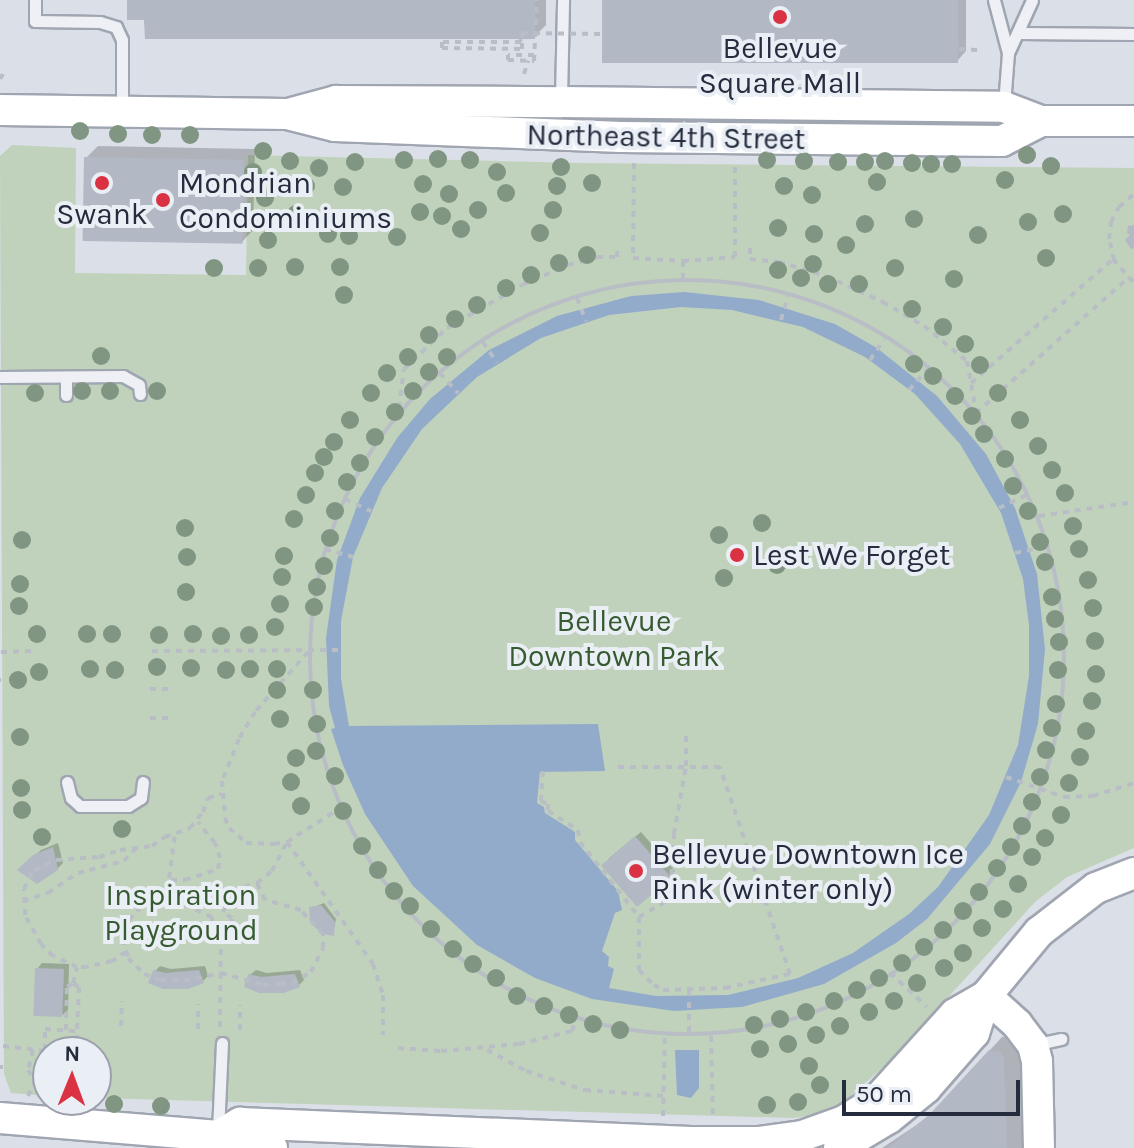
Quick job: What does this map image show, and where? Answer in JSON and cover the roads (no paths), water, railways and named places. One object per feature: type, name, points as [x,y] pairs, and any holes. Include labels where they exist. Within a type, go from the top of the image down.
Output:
[{"type":"street","name":"Northeast 4th Street","points":[[0,110],[287,114],[335,126],[1004,107],[1041,121],[1134,121]]},
{"type":"street","name":"Northeast 4th Street","points":[[560,119],[1002,141],[1041,121]]},
{"type":"street","points":[[851,1145],[926,1088],[974,1033],[986,996],[1025,946],[1096,888],[1134,873]]},
{"type":"street","points":[[986,996],[1017,1024],[1047,1042],[1037,1061],[1039,1148]]},
{"type":"street","points":[[218,1136],[240,1123],[691,1145],[758,1142],[802,1136],[844,1121],[877,1100],[955,1014],[986,996]]},
{"type":"street","points":[[0,1118],[218,1136],[241,1147],[272,1148]]},
{"type":"lane","points":[[35,0],[35,21],[100,22],[116,27],[122,40],[122,112]]},
{"type":"lane","points":[[560,119],[563,0]]},
{"type":"lane","points":[[994,0],[1008,53],[1004,107]]},
{"type":"lane","points":[[1008,53],[1032,0]]},
{"type":"lane","points":[[1019,33],[1134,34]]},
{"type":"lane","points":[[0,377],[130,377],[139,385],[140,394]]},
{"type":"lane","points":[[66,377],[66,395]]},
{"type":"lane","points":[[67,782],[71,798],[80,806],[128,806],[141,798],[143,782]]},
{"type":"lane","points":[[218,1136],[222,1043]]},
{"type":"water","points":[[684,292],[759,300],[835,324],[877,348],[937,396],[986,454],[1015,508],[1037,574],[1045,649],[1038,724],[1021,782],[990,844],[927,919],[896,943],[824,984],[742,1007],[674,1011],[592,999],[535,978],[477,945],[413,886],[365,814],[331,729],[335,728],[329,706],[326,638],[337,560],[360,498],[397,438],[430,399],[489,350],[557,316],[631,296]],"holes":[[[681,307],[732,310],[803,327],[865,357],[915,394],[960,444],[1001,513],[1023,579],[1029,625],[1029,676],[1018,745],[989,815],[938,887],[909,914],[853,953],[798,978],[728,995],[656,996],[609,988],[614,969],[608,966],[609,957],[602,951],[615,913],[622,910],[618,891],[575,840],[575,832],[545,813],[544,807],[537,803],[540,772],[605,771],[598,724],[349,726],[341,679],[341,621],[353,557],[382,488],[422,429],[477,377],[541,338],[609,315]]]},
{"type":"water","points":[[675,1050],[699,1050],[699,1088],[691,1098],[677,1095]]},
{"type":"place","name":"Bellevue Square Mall","points":[[780,17]]},
{"type":"place","name":"Swank","points":[[102,183]]},
{"type":"place","name":"Mondrian Condominiums","points":[[163,200]]},
{"type":"place","name":"Lest We Forget","points":[[737,555]]},
{"type":"place","name":"Bellevue Downtown Ice Rink (winter only)","points":[[636,871]]},
{"type":"park label","name":"Bellevue Downtown Park","points":[[614,638]]},
{"type":"park label","name":"Inspiration Playground","points":[[181,912]]}]
